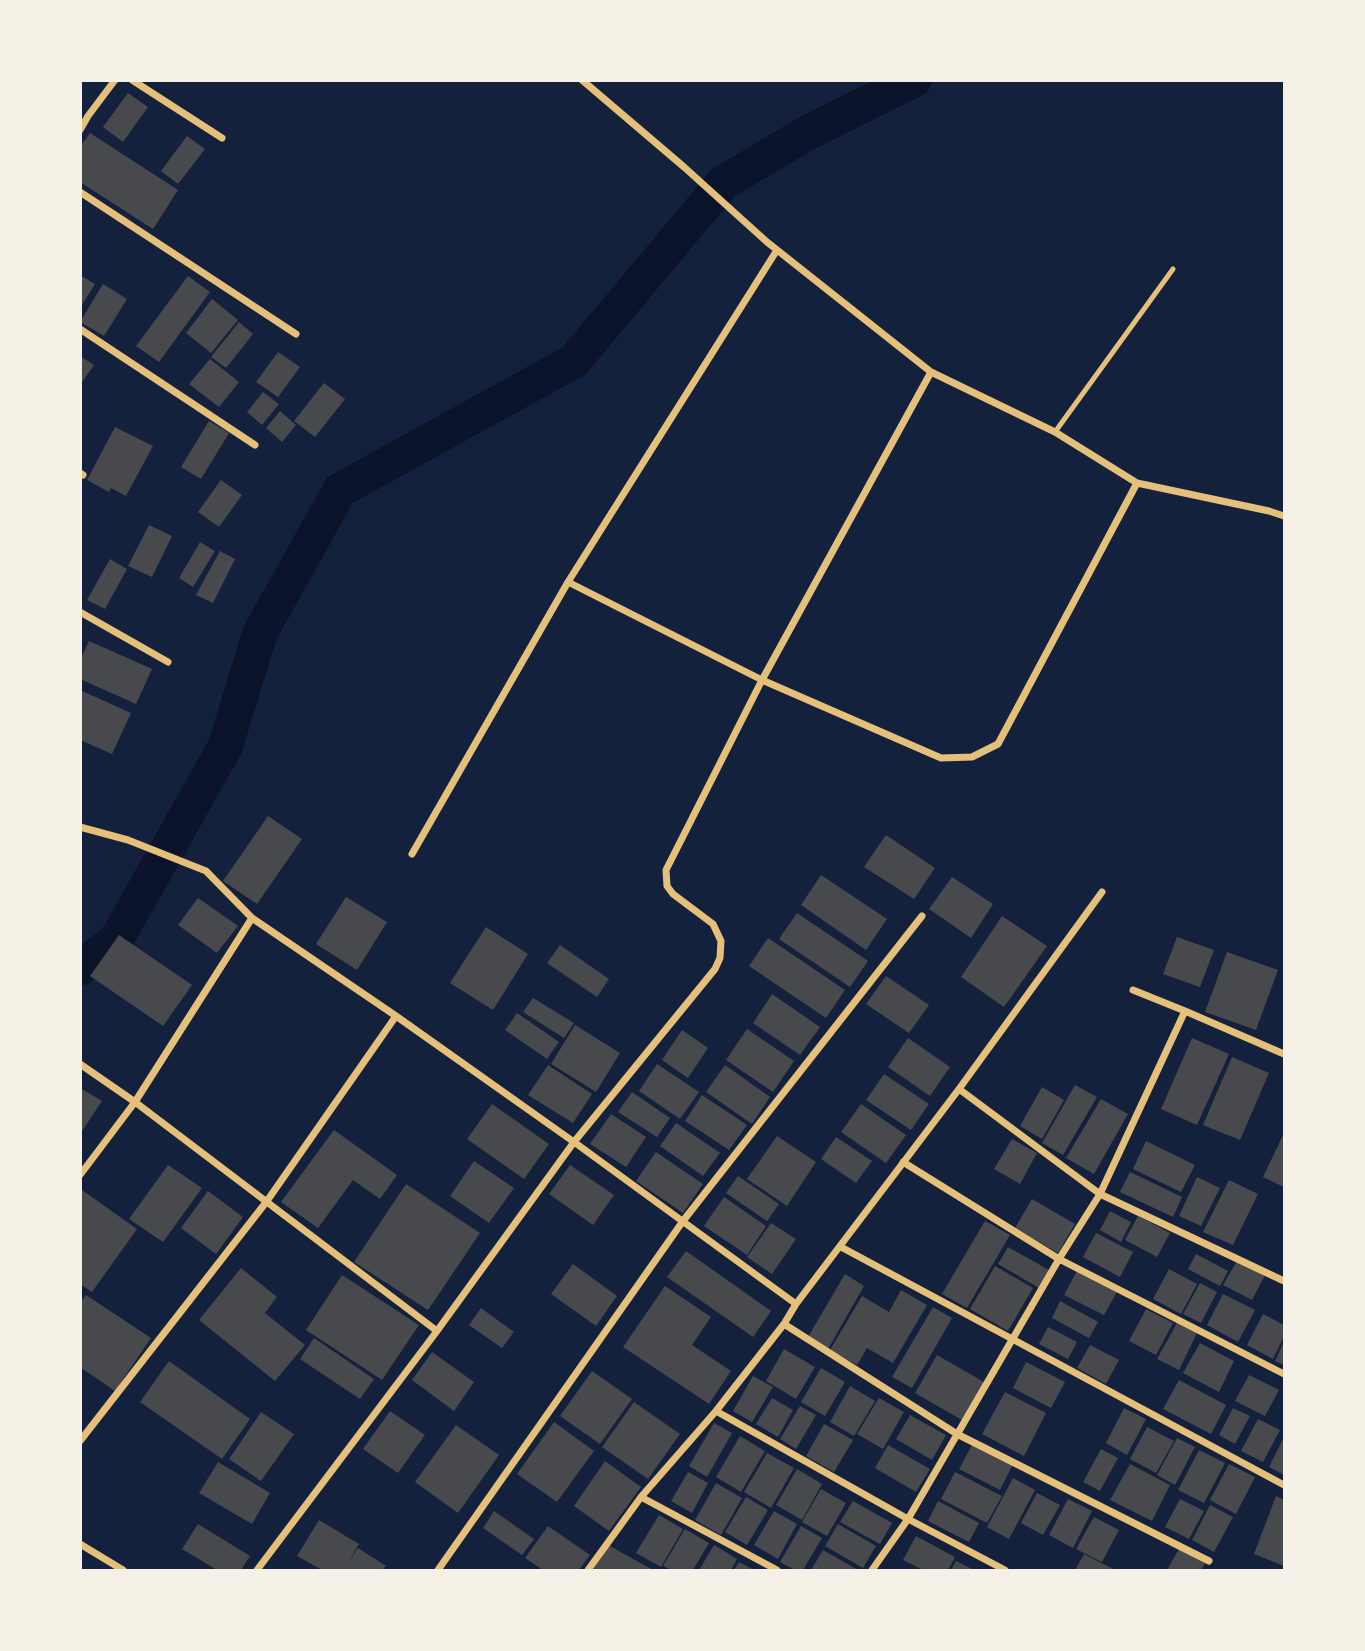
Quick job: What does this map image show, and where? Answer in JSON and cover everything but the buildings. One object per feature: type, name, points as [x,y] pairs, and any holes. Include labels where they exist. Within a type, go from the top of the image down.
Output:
[{"type":"street","points":[[80,130],[114,80]]},
{"type":"street","points":[[132,80],[222,138]]},
{"type":"street","points":[[582,80],[767,242],[931,372],[1055,432],[1137,483],[1269,510],[1284,516]]},
{"type":"street","points":[[80,111],[88,116]]},
{"type":"street","points":[[80,192],[296,334]]},
{"type":"street","points":[[412,854],[568,582],[778,250]]},
{"type":"street","points":[[80,329],[255,445]]},
{"type":"street","points":[[257,1570],[438,1331],[574,1142],[715,969],[720,958],[721,941],[713,924],[673,894],[667,886],[666,870],[762,680],[931,372]]},
{"type":"street","points":[[568,582],[762,680],[941,758],[972,757],[998,744],[1137,483]]},
{"type":"street","points":[[80,612],[168,662]]},
{"type":"street","points":[[80,827],[128,840],[206,871],[252,918],[574,1142],[796,1304]]},
{"type":"street","points":[[587,1570],[641,1497],[716,1411],[784,1324],[796,1304],[841,1247],[1102,892]]},
{"type":"street","points":[[438,1570],[683,1221],[922,916]]},
{"type":"street","points":[[80,1175],[135,1102],[252,918]]},
{"type":"street","points":[[1133,990],[1284,1054]]},
{"type":"street","points":[[872,1570],[908,1519],[1059,1259],[1100,1194],[1185,1011]]},
{"type":"street","points":[[80,1441],[267,1201],[396,1016]]},
{"type":"street","points":[[80,1064],[135,1102],[438,1331]]},
{"type":"street","points":[[958,1089],[1100,1194],[1284,1281]]},
{"type":"street","points":[[903,1162],[1059,1259],[1284,1374]]},
{"type":"street","points":[[841,1247],[1284,1485]]},
{"type":"street","points":[[784,1324],[957,1434],[1209,1561]]},
{"type":"street","points":[[716,1411],[1005,1570]]},
{"type":"street","points":[[641,1497],[777,1570]]},
{"type":"street","points":[[80,1544],[123,1570]]},
{"type":"lane","points":[[1055,432],[1172,270]]},
{"type":"waterway","points":[[80,968],[116,940],[225,747],[260,633],[340,490],[574,361],[723,183],[807,133],[914,80]]}]
